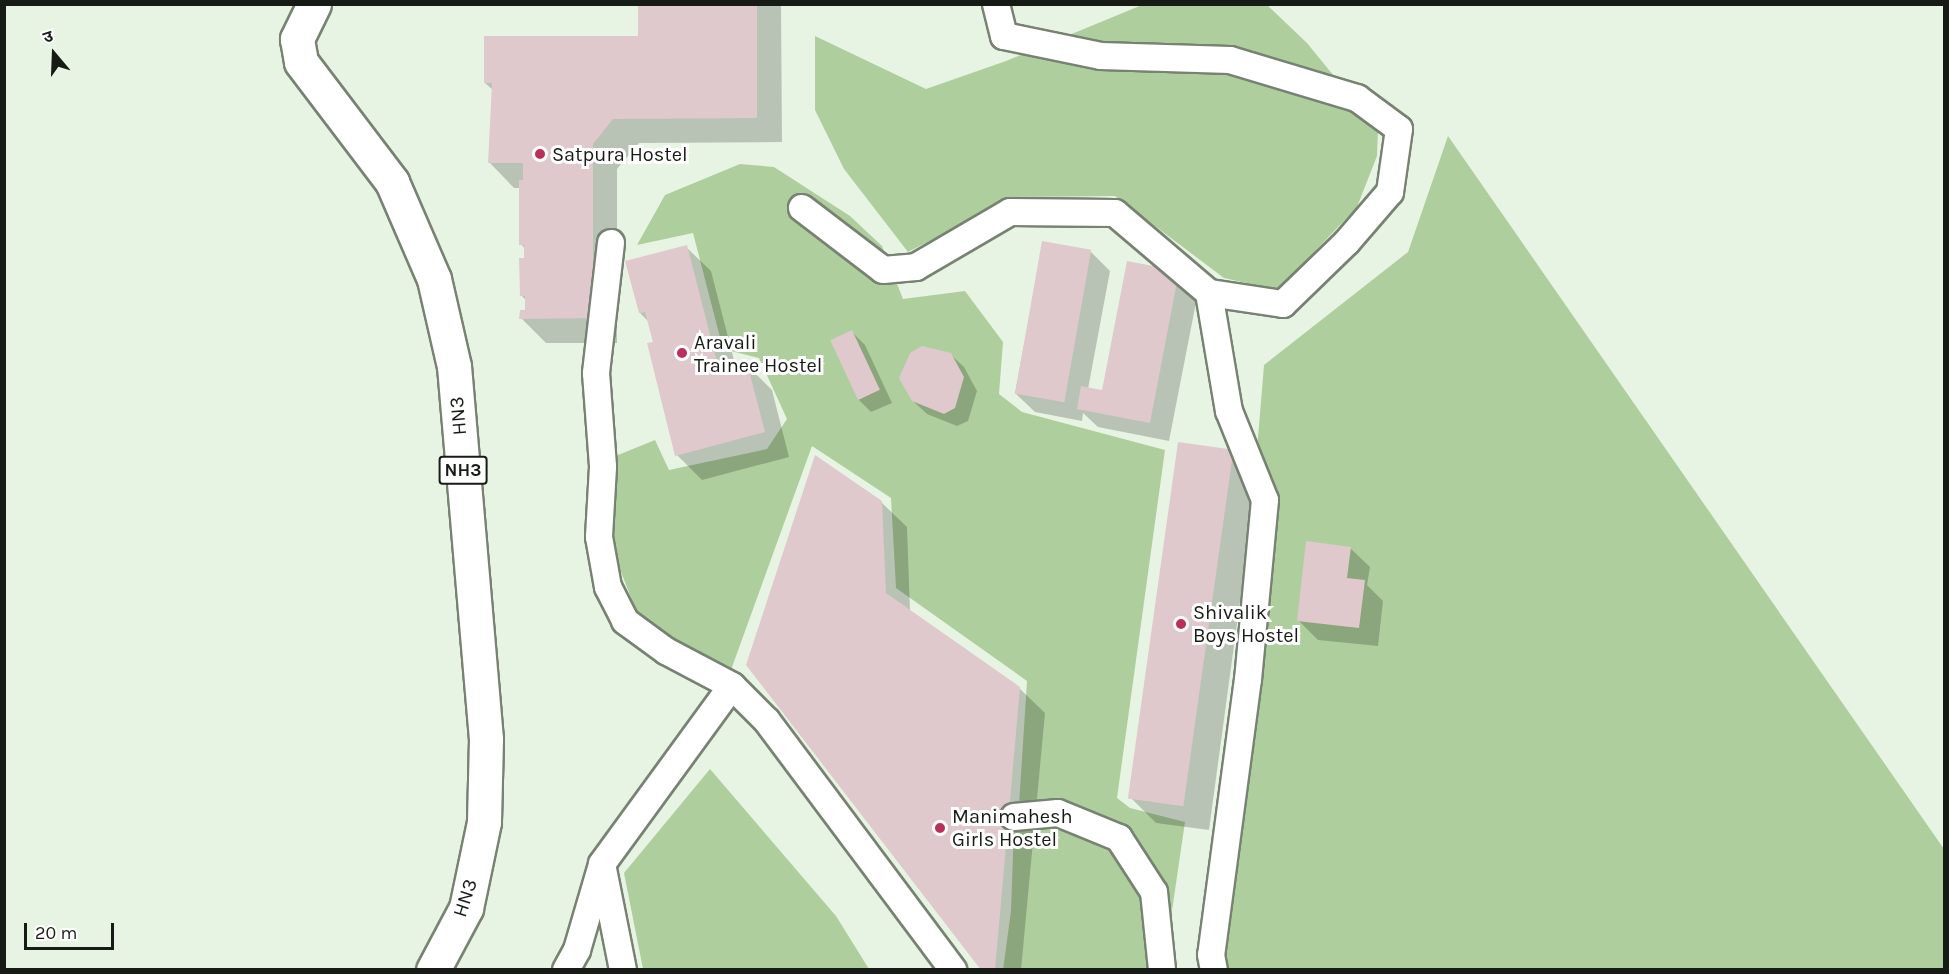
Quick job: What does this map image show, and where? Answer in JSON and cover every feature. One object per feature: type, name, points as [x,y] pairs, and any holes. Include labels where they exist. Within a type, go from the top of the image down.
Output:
[{"type":"highway","name":"HN3","points":[[314,4],[297,39],[301,62],[392,182],[434,279],[454,366],[486,739],[484,822],[466,908],[433,969]]},
{"type":"street","points":[[802,207],[883,270],[916,267],[1010,212],[1115,213],[1209,293],[1283,304],[1347,243],[1389,192],[1399,129],[1357,98],[1230,60],[1101,56],[1004,36],[996,4]]},
{"type":"street","points":[[611,243],[596,373],[603,467],[598,537],[608,587],[625,621],[666,651],[732,686],[767,721],[811,776],[953,969]]},
{"type":"street","points":[[1209,293],[1229,411],[1265,500],[1248,679],[1211,955],[1214,969]]},
{"type":"street","points":[[566,969],[577,950],[602,864],[732,686]]},
{"type":"street","points":[[1014,817],[1058,813],[1119,838],[1154,892],[1162,969]]},
{"type":"street","points":[[602,864],[623,969]]},
{"type":"green space","points":[[1142,5],[1267,5],[1307,43],[1378,130],[1377,156],[1357,207],[1278,290],[1224,278],[1115,196],[1014,197],[908,252],[844,169],[815,110],[815,36],[926,89],[1006,61]]},
{"type":"green space","points":[[1448,136],[1944,849],[1944,969],[1214,970],[1264,365],[1408,252]]},
{"type":"green space","points":[[740,164],[774,167],[850,216],[882,246],[903,299],[965,291],[1003,342],[999,394],[1022,412],[1165,450],[1117,798],[1130,808],[1185,822],[1168,938],[1142,856],[1087,811],[1019,805],[1027,681],[896,588],[891,498],[812,446],[731,670],[669,636],[637,613],[609,541],[618,455],[655,440],[669,470],[767,449],[787,419],[759,358],[723,349],[693,233],[637,245],[665,195]]},
{"type":"green space","points":[[710,769],[836,916],[869,969],[643,969],[624,873]]},
{"type":"green space","points":[[1058,822],[1115,846],[1147,893],[1156,969],[1003,970],[1011,911],[1014,825]]},
{"type":"building","name":"Satpura Hostel","points":[[638,4],[757,4],[757,118],[613,119],[593,144],[593,318],[519,319],[520,310],[525,310],[525,296],[520,296],[519,258],[524,258],[524,245],[519,245],[519,180],[523,180],[523,163],[488,163],[492,83],[484,83],[484,36],[638,36]]},
{"type":"building","points":[[1042,241],[1091,250],[1064,402],[1015,394]]},
{"type":"building","name":"Aravali Trainee Hostel","points":[[687,245],[719,370],[747,363],[765,432],[675,456],[647,343],[653,342],[645,312],[639,313],[625,261]]},
{"type":"building","points":[[1127,261],[1179,271],[1150,423],[1077,409],[1081,386],[1102,390]]},
{"type":"building","points":[[852,330],[880,390],[858,400],[830,340]]},
{"type":"building","points":[[922,346],[951,353],[964,377],[955,408],[944,414],[912,401],[899,378],[910,353]]},
{"type":"building","name":"Shivalik Boys Hostel","points":[[1178,442],[1233,450],[1183,806],[1128,798]]},
{"type":"building","name":"Manimahesh Girls Hostel","points":[[815,455],[882,501],[886,593],[1020,687],[995,970],[981,970],[746,665]]},
{"type":"building","points":[[1306,541],[1351,547],[1347,578],[1365,580],[1359,628],[1297,621]]},
{"type":"place","name":"Satpura Hostel","points":[[540,154]]},
{"type":"place","name":"Aravali Trainee Hostel","points":[[682,353]]},
{"type":"place","name":"Shivalik Boys Hostel","points":[[1181,624]]},
{"type":"place","name":"Manimahesh Girls Hostel","points":[[940,828]]}]
